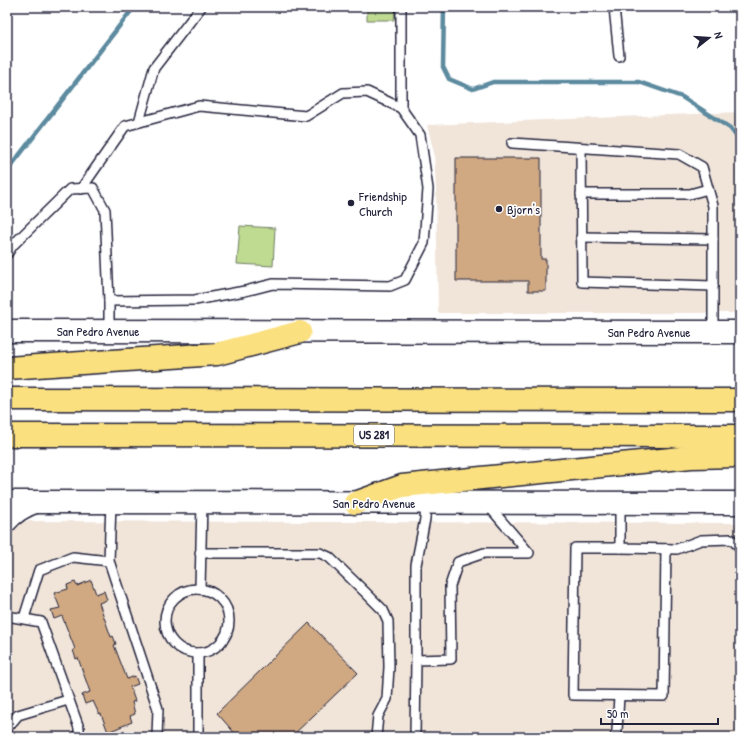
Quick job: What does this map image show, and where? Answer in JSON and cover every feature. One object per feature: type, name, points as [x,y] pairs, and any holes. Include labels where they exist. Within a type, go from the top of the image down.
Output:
[{"type":"highway","points":[[7,368],[217,354],[300,332]]},
{"type":"highway","points":[[7,399],[740,400]]},
{"type":"highway","name":"US 281","points":[[7,434],[740,436]]},
{"type":"highway","points":[[355,503],[402,486],[691,457],[740,456]]},
{"type":"main road","name":"San Pedro Avenue","points":[[7,331],[740,332]]},
{"type":"main road","name":"San Pedro Avenue","points":[[7,502],[740,504]]},
{"type":"street","points":[[7,523],[22,510],[38,503]]},
{"type":"lane","points":[[139,122],[154,68],[200,7]]},
{"type":"lane","points":[[400,7],[401,108]]},
{"type":"lane","points":[[614,7],[618,56]]},
{"type":"lane","points":[[81,189],[125,126],[199,106],[306,116],[343,93],[367,92],[401,108],[420,135],[428,189],[424,243],[406,280],[390,286],[273,284],[245,291],[195,300],[109,301]]},
{"type":"lane","points":[[512,143],[679,154],[702,167],[713,206],[713,332]]},
{"type":"lane","points":[[581,148],[582,282],[713,286]]},
{"type":"lane","points":[[7,254],[13,245],[70,189],[93,188],[105,210],[109,331]]},
{"type":"lane","points":[[581,194],[690,194],[708,189]]},
{"type":"lane","points":[[582,237],[713,239]]},
{"type":"lane","points":[[111,503],[109,561],[158,709],[157,737]]},
{"type":"lane","points":[[200,588],[202,503]]},
{"type":"lane","points":[[415,737],[416,565],[425,519],[426,503]]},
{"type":"lane","points":[[416,660],[451,659],[450,586],[458,562],[484,553],[529,553],[486,503]]},
{"type":"lane","points":[[620,503],[620,548]]},
{"type":"lane","points":[[666,549],[664,696],[573,695],[575,548],[677,549],[701,540],[730,538],[740,547]]},
{"type":"lane","points":[[200,553],[320,554],[329,557],[382,610],[388,621],[387,699],[378,716],[376,737]]},
{"type":"lane","points":[[24,618],[39,570],[73,557],[109,561]]},
{"type":"lane","points":[[200,588],[210,590],[218,596],[228,613],[229,623],[227,633],[222,642],[214,648],[198,653],[185,651],[176,646],[169,638],[165,629],[164,618],[166,608],[172,599],[189,589],[200,588]]},
{"type":"lane","points":[[7,616],[41,622],[79,728],[79,737]]},
{"type":"lane","points":[[198,653],[198,737]]},
{"type":"lane","points":[[615,737],[617,732],[619,696]]},
{"type":"lane","points":[[7,728],[18,715],[68,700]]},
{"type":"shaded area","points":[[740,112],[740,313],[438,313],[434,153],[427,125]]},
{"type":"shaded area","points":[[7,521],[740,523],[740,737],[7,737]]},
{"type":"green space","points":[[367,7],[395,7],[394,20],[367,20]]},
{"type":"green space","points":[[240,226],[275,228],[273,266],[237,264]]},
{"type":"building","name":"Bjorn's","points":[[456,158],[541,158],[541,259],[546,259],[546,291],[528,291],[528,281],[456,281]]},
{"type":"building","points":[[91,580],[96,594],[104,591],[107,600],[99,603],[111,637],[113,636],[116,644],[114,645],[127,679],[135,676],[138,684],[130,687],[135,701],[132,702],[135,714],[130,716],[132,722],[108,732],[101,714],[99,714],[93,701],[85,704],[82,695],[90,692],[78,658],[76,659],[73,650],[75,649],[62,616],[54,619],[51,610],[60,608],[54,593],[68,589],[67,585],[75,582],[77,586]]},
{"type":"building","points":[[309,623],[358,673],[291,737],[238,737],[217,713]]},
{"type":"waterway","points":[[7,171],[134,7]]},
{"type":"waterway","points":[[444,7],[443,67],[449,79],[473,89],[493,82],[639,82],[682,97],[730,128],[740,141]]},
{"type":"place","name":"Friendship Church","points":[[351,203]]},
{"type":"place","name":"Bjorn's","points":[[499,209]]}]
